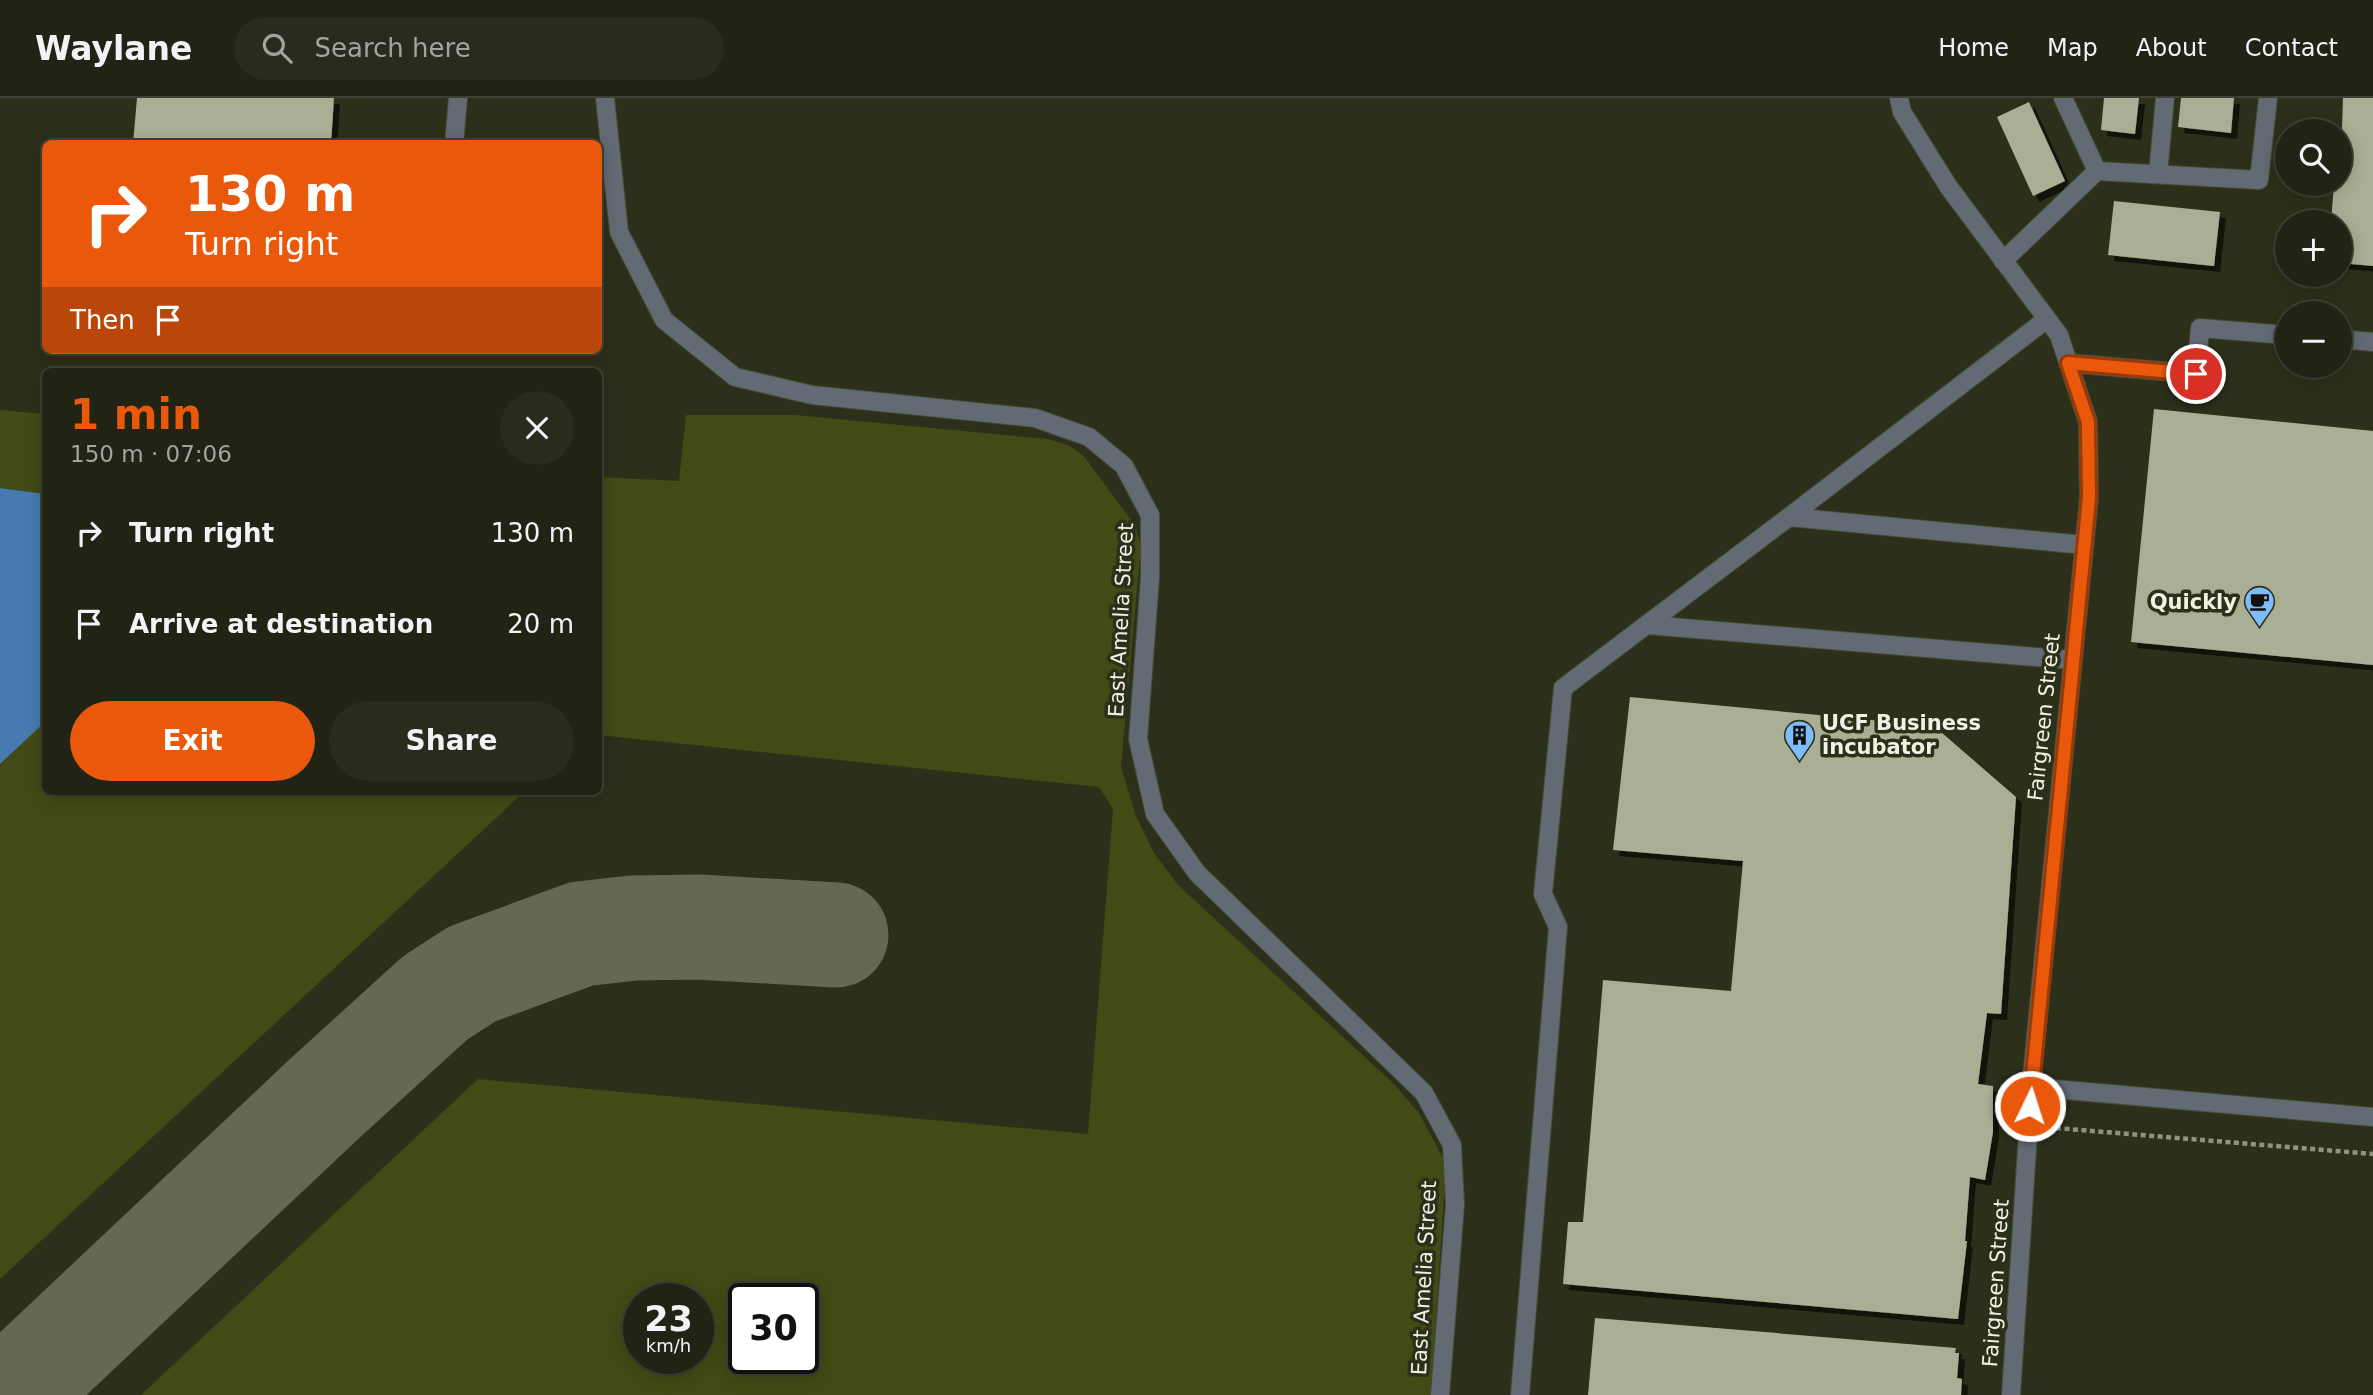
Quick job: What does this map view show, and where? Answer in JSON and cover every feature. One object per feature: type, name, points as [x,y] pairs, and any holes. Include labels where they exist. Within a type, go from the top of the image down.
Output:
[{"type":"street","points":[[454,140],[458,98]]},
{"type":"street","name":"East Amelia Street","points":[[605,98],[607,208],[664,320],[735,377],[812,395],[1035,418],[1089,437],[1124,466],[1150,515],[1150,578],[1138,739],[1154,814],[1197,873],[1424,1093],[1452,1145],[1455,1205],[1440,1395]]},
{"type":"street","name":"Fairgreen Street","points":[[1899,98],[1902,113],[1948,186],[2059,335],[2088,422],[2089,498],[2031,1087],[2011,1395]]},
{"type":"street","points":[[2063,98],[2097,171]]},
{"type":"street","points":[[2158,174],[2165,98]]},
{"type":"street","points":[[2003,261],[2097,171],[2259,180],[2268,98]]},
{"type":"street","points":[[1520,1395],[1558,928],[1543,894],[1563,688],[2046,319]]},
{"type":"street","points":[[2068,363],[2196,374],[2200,328],[2275,334]]},
{"type":"street","points":[[2352,341],[2373,342]]},
{"type":"street","points":[[1789,517],[2084,545]]},
{"type":"street","points":[[1647,625],[2072,660]]},
{"type":"street","points":[[2031,1087],[2373,1117]]},
{"type":"path","points":[[2029,1125],[2373,1154]]},
{"type":"green space","points":[[0,410],[42,414],[42,494],[0,488]]},
{"type":"green space","points":[[686,415],[795,415],[1047,439],[1068,445],[1083,455],[1134,524],[1141,544],[1121,767],[1136,816],[1154,853],[1178,885],[1392,1082],[1419,1113],[1446,1164],[1431,1395],[141,1395],[478,1079],[1088,1134],[1113,809],[1099,787],[602,735],[602,477],[679,481]]},
{"type":"green space","points":[[42,724],[42,795],[521,795],[0,1279],[0,764]]},
{"type":"water","points":[[0,488],[42,494],[42,725],[0,764]]},
{"type":"building","points":[[137,98],[334,98],[331,140],[133,140]]},
{"type":"building","points":[[2104,98],[2139,98],[2135,134],[2101,130]]},
{"type":"building","points":[[2181,98],[2234,98],[2231,133],[2178,127]]},
{"type":"building","points":[[2343,98],[2373,98],[2373,266],[2352,264],[2352,210],[2332,210],[2333,196],[2352,196],[2352,119],[2342,119]]},
{"type":"building","points":[[2029,102],[2065,181],[2033,196],[1997,117]]},
{"type":"building","points":[[2114,201],[2220,212],[2214,266],[2108,255]]},
{"type":"building","points":[[2154,409],[2373,431],[2373,665],[2131,642]]},
{"type":"building","points":[[1630,697],[1934,726],[2016,797],[2001,1014],[1987,1013],[1978,1084],[1993,1086],[1993,1132],[1985,1180],[1970,1177],[1967,1241],[1958,1319],[1563,1284],[1568,1222],[1583,1222],[1603,980],[1731,991],[1743,861],[1613,850]]},
{"type":"building","points":[[1595,1318],[1956,1348],[1955,1353],[1959,1353],[1957,1378],[1962,1379],[1961,1395],[1588,1395]]},
{"type":"taxiway","points":[[10,1395],[323,1100],[435,998],[472,974],[581,934],[633,928],[698,927],[836,935]]},
{"type":"place","name":"Quickly","points":[[2260,629]]},
{"type":"place","name":"UCF Business incubator","points":[[1799,762]]},
{"type":"route","points":[[2030,1106],[2089,498],[2088,422],[2068,363],[2196,374]]}]
